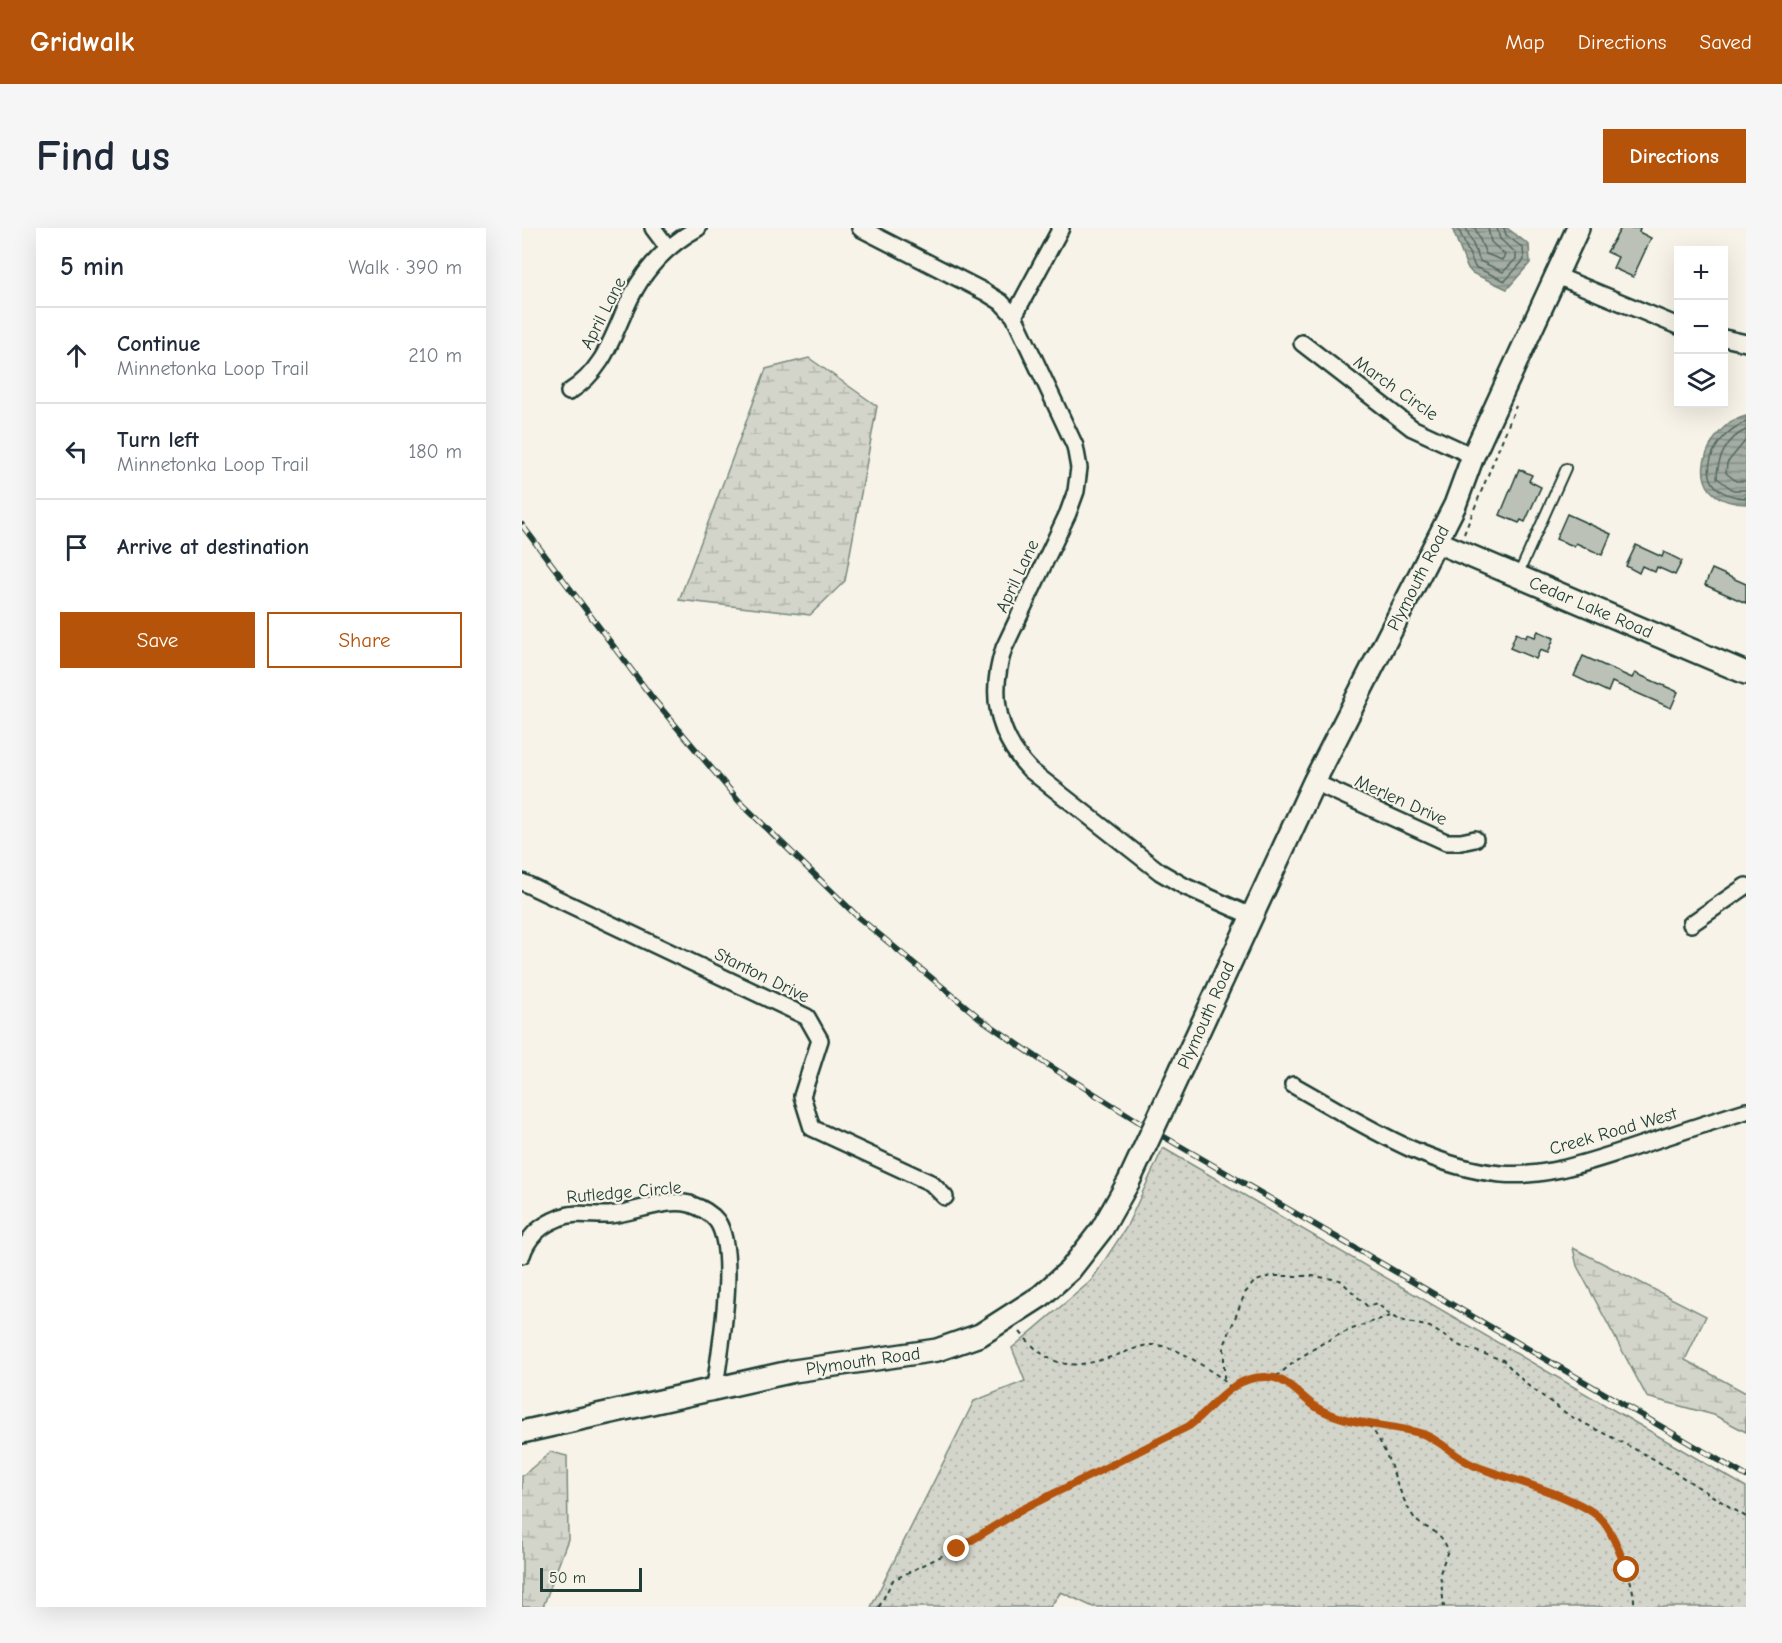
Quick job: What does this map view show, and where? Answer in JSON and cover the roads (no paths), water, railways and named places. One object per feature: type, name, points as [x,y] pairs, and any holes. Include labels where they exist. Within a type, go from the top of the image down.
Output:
[{"type":"main road","name":"Plymouth Road","points":[[522,1432],[715,1387],[795,1371],[937,1350],[980,1335],[1041,1296],[1070,1270],[1102,1229],[1129,1181],[1314,783],[1455,505],[1473,456],[1578,228]]},
{"type":"main road","name":"Cedar Lake Road","points":[[1437,542],[1746,673]]},
{"type":"street","points":[[653,228],[668,248]]},
{"type":"street","name":"April Lane","points":[[569,392],[592,374],[603,359],[631,296],[668,248],[698,228]]},
{"type":"street","name":"April Lane","points":[[860,228],[1001,302],[1014,316],[1075,446],[1079,468],[1076,491],[1068,513],[1004,648],[997,669],[995,691],[1004,734],[1014,753],[1030,770],[1139,857],[1184,886],[1251,916]]},
{"type":"street","points":[[1014,316],[1061,228]]},
{"type":"street","points":[[1557,276],[1674,324]]},
{"type":"street","points":[[1728,339],[1746,343]]},
{"type":"street","name":"March Circle","points":[[1302,343],[1412,428],[1473,456]]},
{"type":"street","name":"Merlen Drive","points":[[1314,783],[1446,842],[1461,843],[1475,838]]},
{"type":"street","name":"Stanton Drive","points":[[522,882],[807,1017],[820,1040],[802,1096],[812,1128],[931,1183],[945,1197]]},
{"type":"street","points":[[1691,924],[1746,886]]},
{"type":"street","name":"Creek Road West","points":[[1293,1085],[1390,1138],[1429,1156],[1501,1174],[1538,1173],[1580,1164],[1746,1111]]},
{"type":"street","name":"Rutledge Circle","points":[[522,1255],[532,1234],[562,1216],[607,1215],[674,1203],[689,1204],[704,1210],[716,1219],[727,1249],[724,1322],[715,1387]]},
{"type":"lane","points":[[1518,576],[1566,468]]},
{"type":"water","points":[[1452,228],[1507,228],[1529,245],[1530,263],[1507,289],[1472,273],[1467,267]]},
{"type":"water","points":[[1746,416],[1746,504],[1728,501],[1715,495],[1707,486],[1704,461],[1717,435],[1731,422]]},
{"type":"railway","points":[[522,525],[654,700],[739,801],[858,917],[981,1019],[1045,1063],[1149,1128],[1746,1476]]}]
